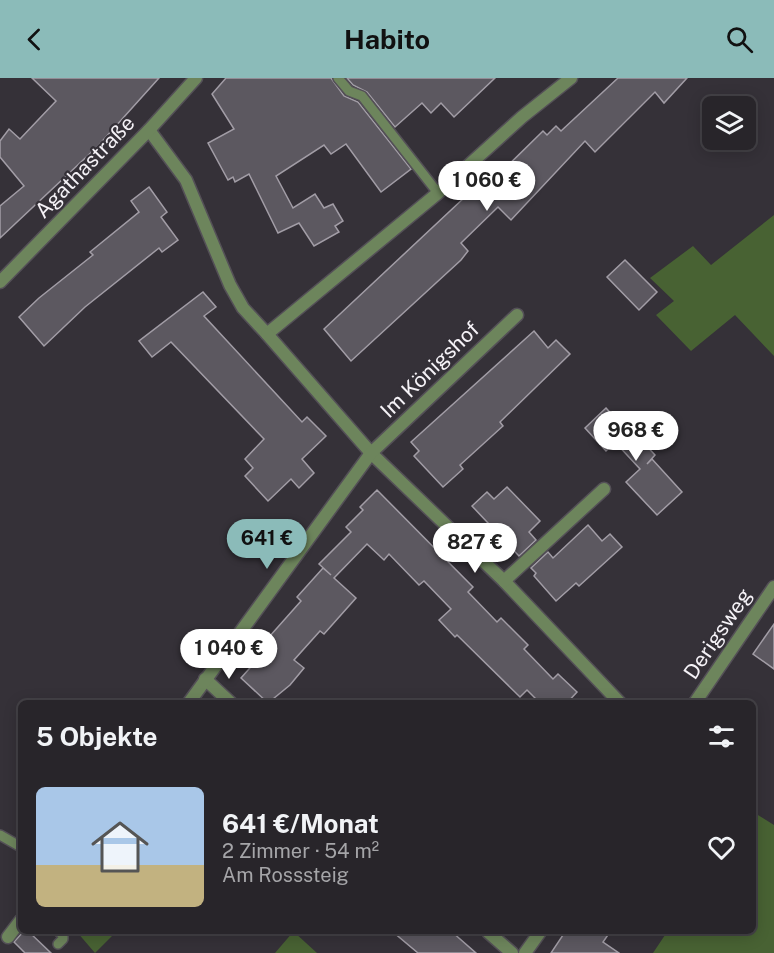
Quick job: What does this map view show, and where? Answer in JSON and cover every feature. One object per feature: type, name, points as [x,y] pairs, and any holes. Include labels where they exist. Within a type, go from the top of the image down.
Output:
[{"type":"street","name":"Agathastraße","points":[[0,282],[149,130],[196,78]]},
{"type":"street","points":[[267,334],[438,193],[522,117],[570,78]]},
{"type":"street","points":[[149,130],[186,180],[234,293],[243,308],[371,453],[504,581],[617,700]]},
{"type":"street","name":"Im Königshof","points":[[191,700],[371,453],[517,315]]},
{"type":"street","points":[[504,581],[604,489]]},
{"type":"street","name":"Derigsweg","points":[[697,700],[774,587]]},
{"type":"street","points":[[205,680],[228,700]]},
{"type":"street","points":[[8,937],[18,924]]},
{"type":"street","points":[[490,934],[512,953]]},
{"type":"street","points":[[525,953],[539,934]]},
{"type":"lane","points":[[338,78],[349,91],[362,96],[438,193]]},
{"type":"lane","points":[[0,835],[18,845]]},
{"type":"lane","points":[[58,944],[63,939],[62,934]]},
{"type":"green space","points":[[774,215],[774,356],[735,315],[691,351],[656,315],[674,301],[650,278],[693,246],[711,265]]},
{"type":"green space","points":[[756,814],[774,825],[774,953],[653,953],[666,934],[756,934]]},
{"type":"green space","points":[[79,934],[114,934],[95,953]]},
{"type":"green space","points":[[291,934],[296,934],[317,953],[275,953]]},
{"type":"building","points":[[32,78],[159,78],[97,147],[0,238],[0,206],[24,186],[0,157],[0,141],[9,129],[20,139],[56,101]]},
{"type":"building","points":[[226,78],[331,78],[344,96],[358,102],[411,169],[381,192],[346,144],[331,154],[324,145],[276,176],[293,208],[315,194],[324,208],[333,204],[343,221],[335,226],[339,232],[314,246],[299,223],[278,233],[249,174],[235,182],[233,177],[228,180],[208,143],[234,129],[212,94]]},
{"type":"building","points":[[347,78],[495,78],[454,117],[441,103],[431,113],[422,103],[395,127],[367,92],[353,85]]},
{"type":"building","points":[[618,78],[687,78],[664,103],[655,92],[595,152],[585,141],[511,220],[498,207],[461,243],[468,251],[461,260],[351,361],[324,329],[481,182],[486,187],[543,131],[547,135],[556,126],[561,131]]},
{"type":"building","points":[[149,187],[167,212],[161,217],[178,240],[162,252],[159,248],[85,307],[44,346],[19,317],[93,255],[90,252],[139,212],[131,201]]},
{"type":"building","points":[[625,260],[657,292],[639,310],[607,277]]},
{"type":"building","points":[[203,292],[216,307],[204,316],[302,422],[307,417],[326,436],[302,459],[314,473],[299,488],[291,479],[268,501],[245,476],[253,468],[245,459],[264,439],[171,342],[152,357],[139,341]]},
{"type":"building","points":[[534,331],[548,348],[556,340],[570,354],[500,422],[503,426],[460,465],[463,469],[443,487],[414,456],[419,451],[411,442]]},
{"type":"building","points":[[606,408],[627,431],[630,428],[655,455],[647,464],[652,459],[682,492],[657,515],[626,482],[640,469],[615,442],[606,451],[585,428]]},
{"type":"building","points":[[507,487],[540,521],[529,532],[536,540],[519,556],[472,506],[487,492],[494,499]]},
{"type":"building","points":[[377,490],[473,587],[468,592],[497,622],[501,618],[528,645],[524,649],[553,679],[558,674],[577,692],[570,700],[537,700],[527,690],[520,697],[439,620],[451,609],[424,581],[419,585],[389,554],[384,560],[367,544],[334,578],[356,598],[324,634],[320,631],[294,660],[304,668],[290,685],[272,700],[265,700],[241,678],[273,642],[269,637],[301,601],[297,597],[323,568],[331,575],[319,564],[351,532],[346,527],[363,510],[360,507]]},
{"type":"building","points":[[588,525],[602,541],[610,534],[622,547],[579,586],[576,583],[556,601],[534,576],[536,573],[531,568],[548,552],[553,558]]},
{"type":"building","points":[[774,624],[774,669],[753,654]]},
{"type":"building","points":[[21,934],[31,934],[51,953],[25,953],[14,942]]},
{"type":"building","points":[[395,934],[454,934],[476,953],[418,953]]},
{"type":"building","points":[[564,934],[609,934],[603,942],[619,953],[551,953]]}]
